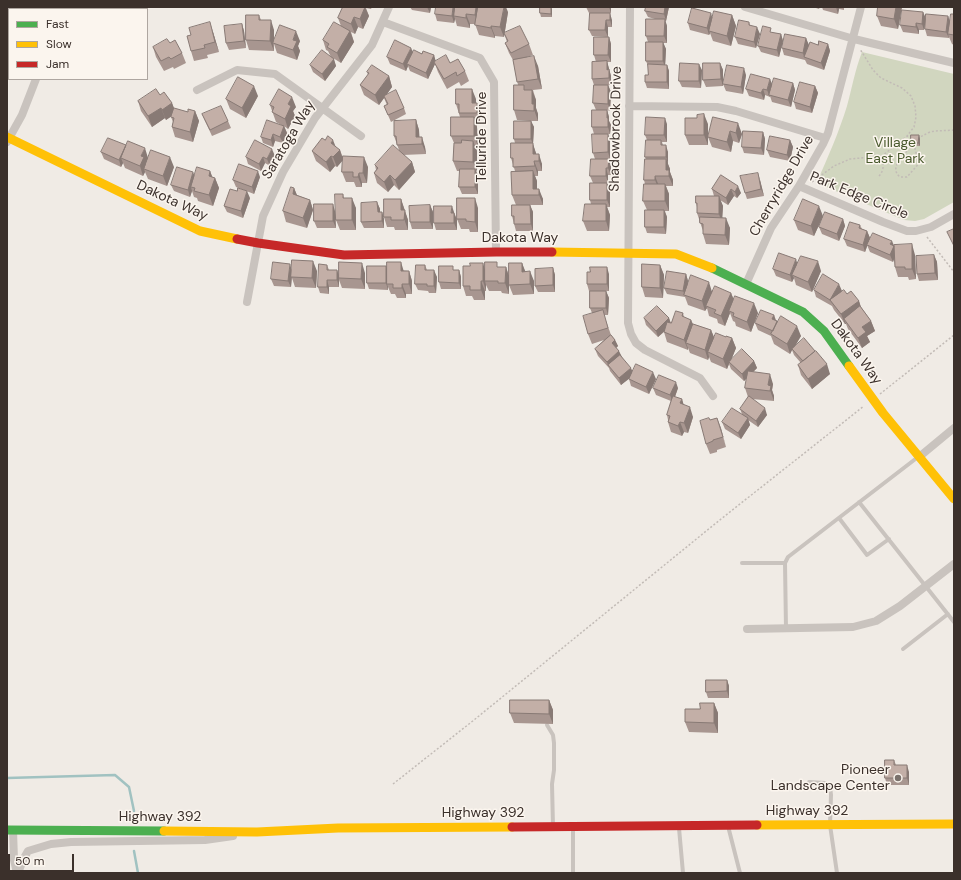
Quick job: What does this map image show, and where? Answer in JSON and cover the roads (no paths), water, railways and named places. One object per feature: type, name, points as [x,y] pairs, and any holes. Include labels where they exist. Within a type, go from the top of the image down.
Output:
[{"type":"street","name":"Saratoga Way","points":[[248,302],[263,216],[282,172],[315,118],[372,45],[389,7]]},
{"type":"street","name":"Shadowbrook Drive","points":[[630,7],[628,323],[631,334],[636,343],[645,350],[700,378],[713,396]]},
{"type":"street","points":[[745,7],[854,39],[954,63]]},
{"type":"street","name":"Cherryridge Drive","points":[[746,284],[771,228],[799,186],[826,138],[862,7]]},
{"type":"street","name":"Telluride Drive","points":[[383,22],[480,58],[494,82],[496,252]]},
{"type":"street","points":[[197,90],[236,70],[275,74],[361,136]]},
{"type":"street","points":[[8,139],[22,115],[36,80]]},
{"type":"street","points":[[629,106],[718,107],[826,138]]},
{"type":"street","name":"Dakota Way","points":[[8,139],[200,231],[258,243],[344,255],[496,252],[628,252],[676,254],[704,264],[803,312],[815,321],[824,330],[848,362],[872,399],[954,499]]},
{"type":"street","name":"Park Edge Circle","points":[[799,186],[883,222],[908,230],[916,231],[931,227],[954,214]]},
{"type":"street","points":[[919,457],[954,428]]},
{"type":"street","points":[[747,629],[853,627],[876,621],[900,606],[954,564]]},
{"type":"street","name":"Highway 392","points":[[10,830],[257,832],[338,828],[954,824]]},
{"type":"street","points":[[10,830],[14,860],[18,873]]},
{"type":"street","points":[[18,873],[28,851],[51,844],[71,842],[205,840],[257,832]]},
{"type":"lane","points":[[786,629],[786,563],[788,557],[919,457]]},
{"type":"lane","points":[[859,502],[954,622]]},
{"type":"lane","points":[[839,518],[867,555],[888,539]]},
{"type":"lane","points":[[742,563],[786,563]]},
{"type":"lane","points":[[903,649],[948,614]]},
{"type":"lane","points":[[547,725],[553,735],[554,743],[554,770],[552,784],[553,827]]},
{"type":"lane","points":[[809,782],[825,783],[830,787],[830,825],[837,873]]},
{"type":"lane","points":[[728,825],[740,873]]},
{"type":"lane","points":[[679,826],[683,873]]},
{"type":"lane","points":[[573,827],[573,873]]},
{"type":"waterway","points":[[7,778],[115,775],[129,787],[134,811]]},
{"type":"waterway","points":[[134,851],[138,873]]},
{"type":"place","name":"Pioneer Landscape Center","points":[[898,778]]},
{"type":"park label","name":"Village East Park","points":[[895,152]]}]
